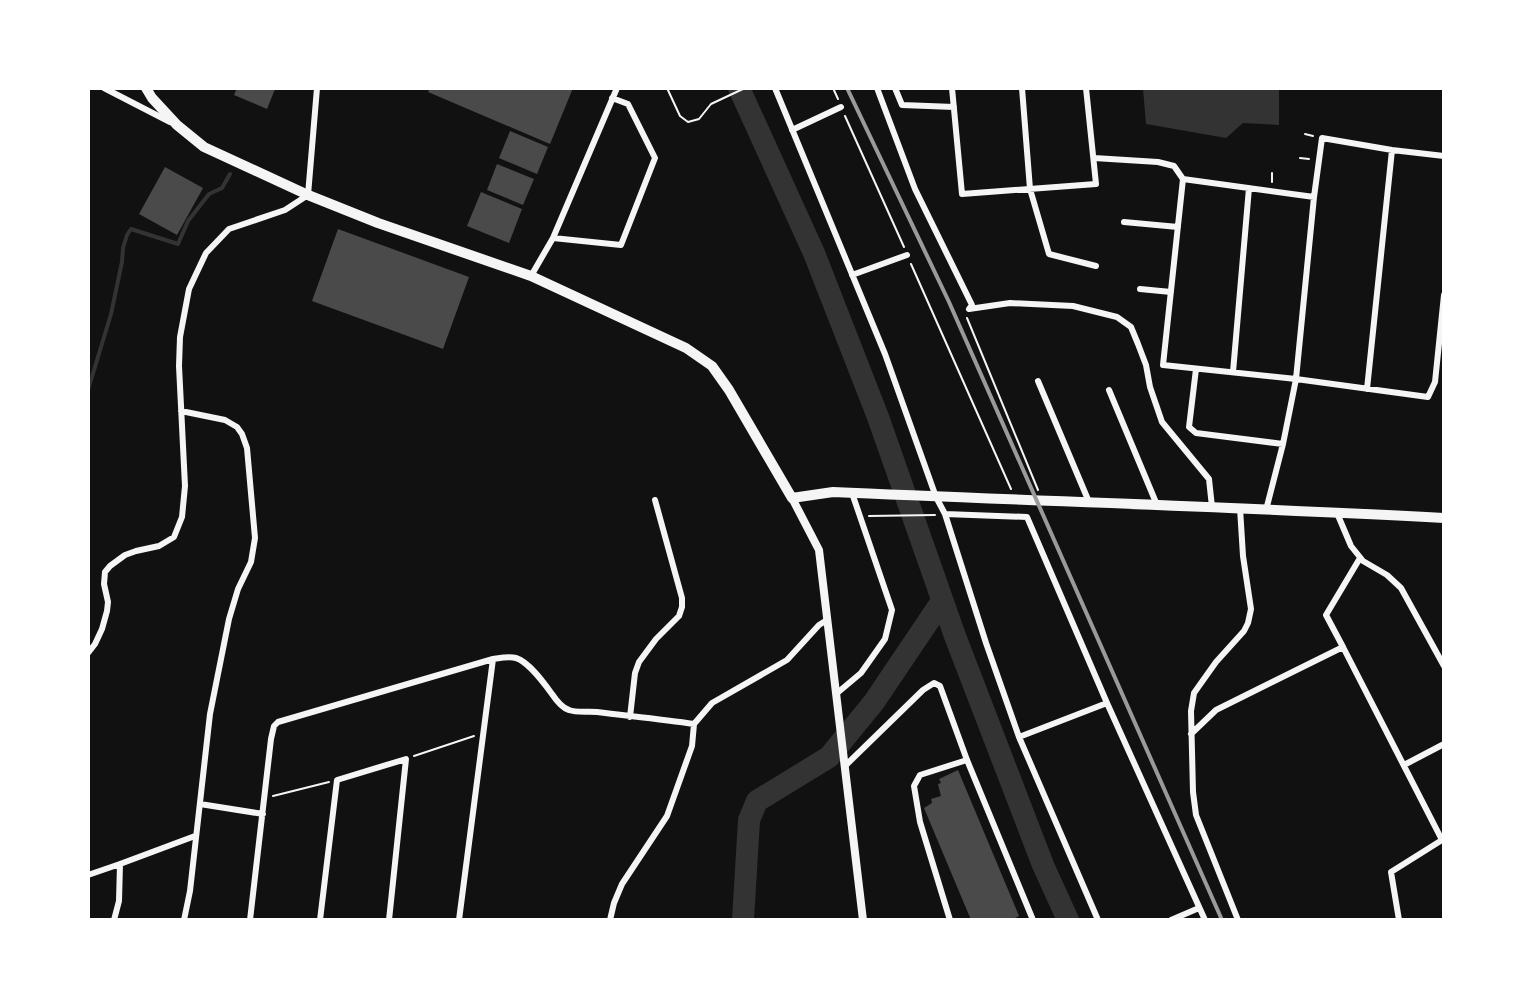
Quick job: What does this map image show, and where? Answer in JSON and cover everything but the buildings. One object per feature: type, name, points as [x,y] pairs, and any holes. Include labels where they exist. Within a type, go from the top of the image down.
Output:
[{"type":"main road","points":[[146,88],[152,98],[177,125],[204,147],[308,195],[378,223],[531,276],[686,348],[712,366],[729,390],[792,498],[824,492],[857,493],[1443,518]]},
{"type":"street","points":[[104,88],[177,125]]},
{"type":"street","points":[[88,653],[102,629],[107,611],[105,572],[125,555],[159,546],[174,537],[182,517],[185,486],[179,366],[180,337],[189,289],[206,253],[229,229],[285,210],[308,195],[317,88]]},
{"type":"street","points":[[531,276],[553,238],[616,88]]},
{"type":"street","points":[[775,88],[885,354],[933,496],[945,514],[1019,737],[1098,920]]},
{"type":"street","points":[[877,88],[915,189],[972,304],[969,309]]},
{"type":"street","points":[[895,88],[902,105],[954,106]]},
{"type":"street","points":[[952,88],[962,194],[1096,184],[1086,88]]},
{"type":"street","points":[[1022,88],[1030,189],[1049,254],[1096,266]]},
{"type":"street","points":[[553,238],[621,245],[655,158],[628,104],[612,98]]},
{"type":"street","points":[[792,130],[841,107]]},
{"type":"street","points":[[1266,510],[1283,444],[1296,379],[1322,138],[1443,156]]},
{"type":"street","points":[[1367,389],[1392,150]]},
{"type":"street","points":[[1094,158],[1158,162],[1174,166],[1183,179],[1163,365],[1296,379],[1428,397],[1435,382],[1443,295]]},
{"type":"street","points":[[1183,179],[1314,197]]},
{"type":"street","points":[[1233,372],[1249,188]]},
{"type":"street","points":[[1124,222],[1178,227]]},
{"type":"street","points":[[852,275],[907,255]]},
{"type":"street","points":[[1140,289],[1171,292]]},
{"type":"street","points":[[969,309],[1010,303],[1073,306],[1117,317],[1131,327],[1146,365],[1150,387],[1162,422],[1209,479],[1212,507]]},
{"type":"street","points":[[1196,369],[1189,426],[1196,433],[1283,444]]},
{"type":"street","points":[[1038,381],[1090,503]]},
{"type":"street","points":[[1109,390],[1156,505]]},
{"type":"street","points":[[182,411],[225,420],[237,427],[242,434],[247,448],[255,538],[251,562],[238,589],[229,619],[210,714],[190,891],[184,920]]},
{"type":"street","points":[[836,694],[861,673],[885,639],[892,610],[860,516],[857,493]]},
{"type":"street","points":[[792,498],[819,550],[863,920]]},
{"type":"street","points":[[630,717],[635,673],[639,662],[656,639],[679,616],[682,607],[682,598],[655,500]]},
{"type":"street","points":[[1238,920],[1196,815],[1193,792],[1191,711],[1194,693],[1248,623],[1251,609],[1243,556],[1240,508]]},
{"type":"street","points":[[1336,513],[1351,546],[1360,558],[1401,588],[1442,661]]},
{"type":"street","points":[[945,514],[1027,517],[1107,703],[1205,920]]},
{"type":"street","points":[[1360,558],[1326,615],[1442,840],[1390,872],[1399,920]]},
{"type":"street","points":[[610,920],[622,884],[667,816],[692,746],[694,724],[712,703],[787,660],[819,625],[827,620]]},
{"type":"street","points":[[1191,734],[1216,710],[1343,647]]},
{"type":"street","points":[[250,920],[271,739],[274,726],[278,722],[492,659],[517,658],[543,681],[555,699],[568,710],[630,717],[640,716],[694,724]]},
{"type":"street","points":[[459,920],[492,659]]},
{"type":"street","points":[[844,766],[923,690],[934,683],[939,686],[1033,920]]},
{"type":"street","points":[[1019,737],[1107,703]]},
{"type":"street","points":[[1404,765],[1443,744]]},
{"type":"street","points":[[320,920],[337,780],[406,759],[389,920]]},
{"type":"street","points":[[950,920],[920,822],[914,786],[920,776],[967,760]]},
{"type":"street","points":[[200,804],[262,814]]},
{"type":"street","points":[[88,874],[195,836]]},
{"type":"street","points":[[114,920],[119,901],[120,864]]},
{"type":"street","points":[[1171,920],[1199,908]]},
{"type":"path","points":[[667,88],[680,116],[688,122],[699,119],[711,104],[745,88]]},
{"type":"path","points":[[833,88],[1016,500]]},
{"type":"path","points":[[969,309],[966,315],[1043,501]]},
{"type":"path","points":[[860,516],[945,514]]},
{"type":"path","points":[[406,759],[483,733]]},
{"type":"path","points":[[264,799],[337,780]]},
{"type":"shaded area","points":[[1143,89],[1279,89],[1279,125],[1243,123],[1226,138],[1146,124]]},
{"type":"waterway","points":[[739,88],[814,253],[878,417],[955,636],[1043,865],[1068,920]]},
{"type":"waterway","points":[[88,390],[111,314],[127,235],[131,229],[178,244],[188,221],[209,194],[222,188],[230,174]]},
{"type":"waterway","points":[[743,920],[749,820],[757,801],[829,757],[874,702],[942,601]]},
{"type":"railway","points":[[847,88],[949,302],[1222,920]]}]
